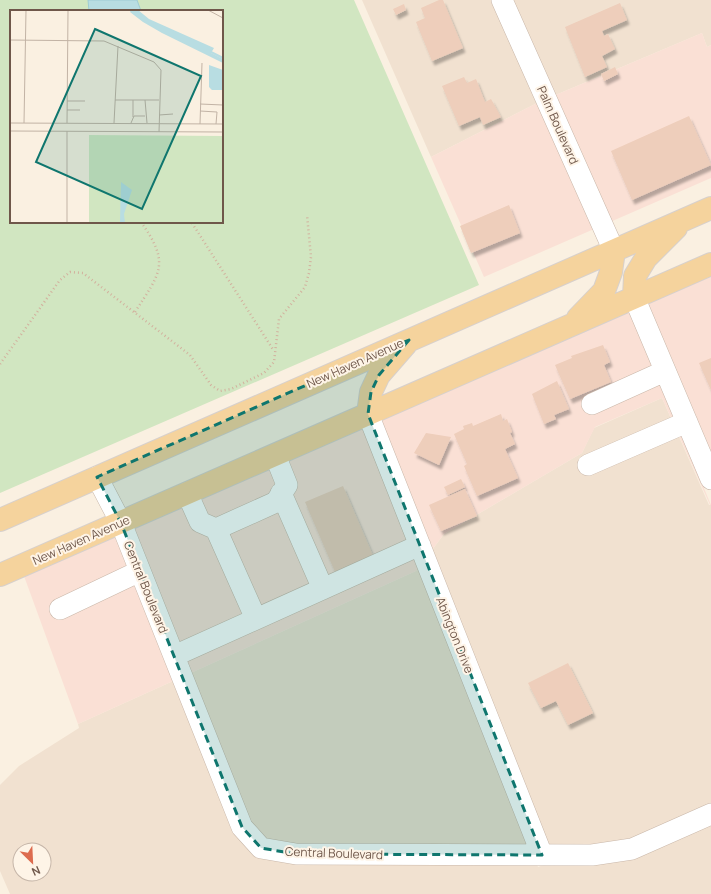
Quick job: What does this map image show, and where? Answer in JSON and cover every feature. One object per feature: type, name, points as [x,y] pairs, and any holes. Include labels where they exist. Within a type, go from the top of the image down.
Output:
[{"type":"main road","name":"New Haven Avenue","points":[[0,520],[97,476],[711,208]]},
{"type":"main road","points":[[634,297],[635,276],[646,258],[685,219]]},
{"type":"main road","points":[[572,324],[604,291],[611,272],[614,251]]},
{"type":"main road","name":"New Haven Avenue","points":[[0,575],[711,264]]},
{"type":"main road","points":[[368,414],[371,392],[379,375],[409,340]]},
{"type":"street","name":"Palm Boulevard","points":[[502,0],[614,251]]},
{"type":"street","points":[[634,297],[711,479]]},
{"type":"street","points":[[592,404],[666,371]]},
{"type":"street","name":"Abington Drive","points":[[368,414],[542,855]]},
{"type":"street","points":[[588,464],[687,422]]},
{"type":"street","points":[[216,529],[276,502],[287,485],[275,455]]},
{"type":"street","name":"Central Boulevard","points":[[97,476],[121,523],[242,827],[261,848],[296,854],[592,855],[632,849],[711,814]]},
{"type":"street","points":[[282,493],[323,589]]},
{"type":"street","points":[[187,494],[200,522],[216,529],[256,619]]},
{"type":"street","points":[[174,656],[420,545]]},
{"type":"street","points":[[60,609],[140,571]]},
{"type":"path","points":[[0,364],[60,280],[70,272],[83,273],[190,354],[211,385],[220,391],[231,389],[264,373],[274,362],[279,319],[305,287],[309,273],[311,257],[307,215]]},
{"type":"path","points":[[135,312],[158,276],[159,253],[151,236],[142,223]]},
{"type":"path","points":[[192,223],[275,351]]},
{"type":"highlighted area","points":[[409,340],[379,375],[371,392],[368,414],[542,855],[296,854],[261,848],[242,827],[121,523],[97,477]]},
{"type":"shaded area","points":[[362,0],[711,0],[711,45],[707,47],[702,33],[539,102],[431,157]]},
{"type":"shaded area","points":[[702,33],[707,47],[711,45],[711,178],[484,277],[431,157],[539,102]]},
{"type":"shaded area","points":[[711,275],[711,456],[646,303]]},
{"type":"shaded area","points":[[630,310],[711,505],[662,398],[595,427],[582,453],[444,534],[432,550],[380,420],[570,336],[572,338],[577,333]]},
{"type":"shaded area","points":[[662,398],[709,505],[711,505],[711,894],[10,894],[0,871],[0,785],[19,766],[79,728],[78,724],[416,571],[419,567],[538,867],[554,861],[432,550],[444,534],[582,453],[594,428]]},
{"type":"shaded area","points":[[364,427],[419,567],[416,571],[78,724],[24,576]]},
{"type":"green space","points":[[0,0],[354,0],[479,285],[0,493]]},
{"type":"water","points":[[88,0],[137,0],[141,10],[89,10]]},
{"type":"building","points":[[439,0],[443,0],[463,48],[432,61],[416,22],[425,18],[421,8]]},
{"type":"building","points":[[620,3],[627,20],[602,31],[604,36],[608,34],[615,49],[602,56],[607,67],[585,77],[565,27]]},
{"type":"building","points":[[404,4],[406,10],[396,15],[393,9]]},
{"type":"building","points":[[615,67],[618,74],[604,81],[601,74]]},
{"type":"building","points":[[464,77],[467,83],[476,79],[485,102],[491,99],[501,117],[483,125],[480,117],[459,126],[442,86]]},
{"type":"building","points":[[689,116],[711,165],[632,200],[611,151]]},
{"type":"building","points":[[509,205],[520,233],[471,253],[460,226]]},
{"type":"building","points":[[603,345],[610,362],[604,365],[611,382],[570,399],[555,365],[572,358],[571,356]]},
{"type":"building","points":[[711,358],[711,390],[699,363]]},
{"type":"building","points":[[557,381],[569,409],[554,415],[556,419],[544,424],[532,394]]},
{"type":"building","points":[[501,414],[503,421],[507,419],[512,432],[510,433],[515,444],[505,449],[518,478],[477,496],[464,466],[467,464],[454,434],[464,429],[463,426],[472,423],[473,426]]},
{"type":"building","points":[[426,433],[451,437],[439,465],[414,453]]},
{"type":"building","points":[[461,479],[465,487],[448,495],[444,487]]},
{"type":"building","points":[[343,486],[374,558],[336,574],[305,502]]},
{"type":"building","points":[[465,489],[477,516],[441,531],[429,505]]},
{"type":"building","points":[[568,663],[593,713],[568,725],[556,701],[541,708],[528,683]]}]
